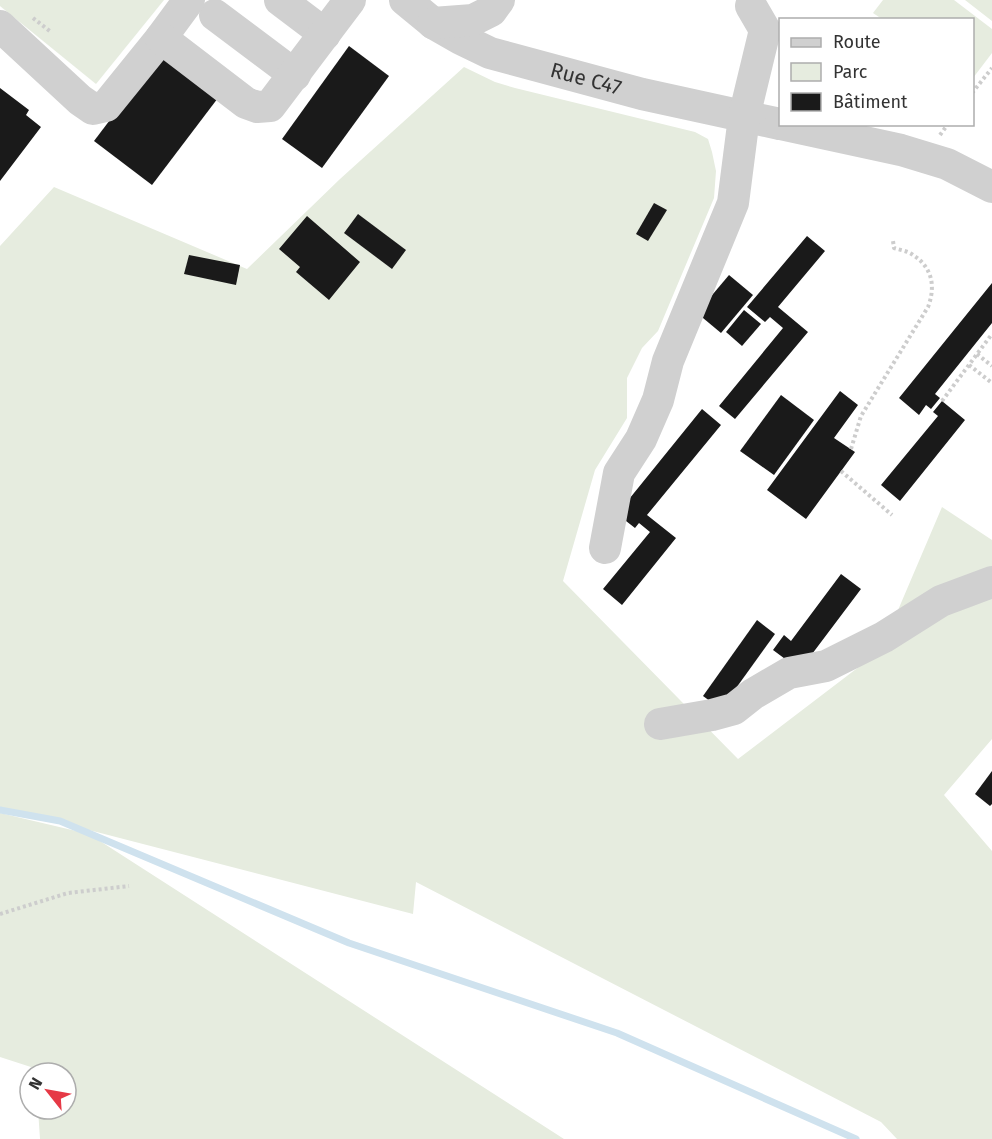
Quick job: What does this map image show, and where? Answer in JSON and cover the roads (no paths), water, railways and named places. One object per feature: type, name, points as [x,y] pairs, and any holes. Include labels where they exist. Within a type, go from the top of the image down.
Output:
[{"type":"street","points":[[280,0],[325,34]]},
{"type":"street","points":[[173,47],[246,103],[258,107],[270,106],[350,0]]},
{"type":"street","name":"Rue C47","points":[[405,0],[433,23],[490,53],[642,94],[779,124]]},
{"type":"street","points":[[433,23],[473,20],[491,11],[499,0]]},
{"type":"street","points":[[0,26],[93,109],[106,106],[173,47],[210,5],[295,75]]},
{"type":"street","points":[[605,548],[619,473],[642,439],[658,400],[668,361],[734,203],[744,117],[765,30],[751,6]]},
{"type":"street","name":"Rue C47","points":[[790,126],[901,150],[947,164],[992,187]]},
{"type":"street","points":[[660,724],[734,709],[753,694],[789,673],[826,666],[884,637],[940,601],[992,582]]},
{"type":"waterway","points":[[0,810],[60,821],[349,943],[617,1033],[856,1139]]}]
